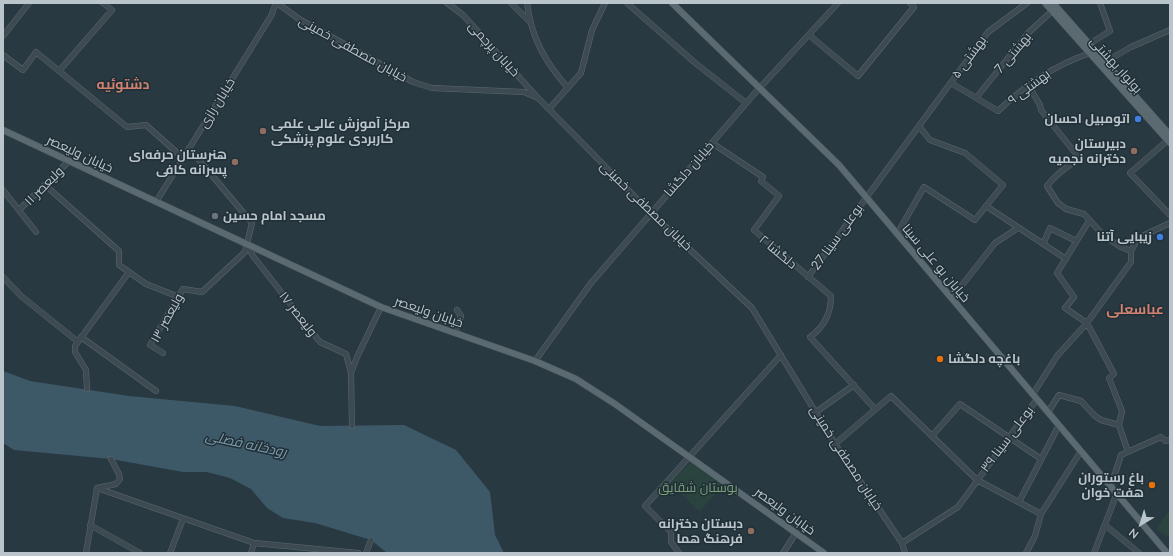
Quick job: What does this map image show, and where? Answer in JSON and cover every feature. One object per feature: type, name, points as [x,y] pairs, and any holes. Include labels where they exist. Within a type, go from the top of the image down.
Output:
[{"type":"main road","name":"خیابان بو علی سینا","points":[[672,3],[839,164],[1166,551]]},
{"type":"main road","name":"بولوار بهشتی","points":[[1045,3],[1169,139]]},
{"type":"main road","name":"بولوار بهشتی","points":[[1053,3],[1090,44],[1169,139]]},
{"type":"main road","name":"خیابان ولیعصر","points":[[3,130],[381,307],[535,361],[576,379],[690,456],[824,553]]},
{"type":"street","points":[[3,36],[29,3]]},
{"type":"street","points":[[59,71],[112,10],[103,3]]},
{"type":"street","name":"خیابان مصطفی خمینی","points":[[277,3],[299,19],[413,82],[432,88],[524,92],[538,98],[651,213],[752,308],[835,444],[902,543],[905,553]]},
{"type":"street","name":"خیابان رازی","points":[[156,202],[271,16],[277,3]]},
{"type":"street","name":"خیابان پرچمی","points":[[447,3],[463,15],[538,98]]},
{"type":"street","points":[[511,3],[529,21]]},
{"type":"street","points":[[527,3],[529,21],[538,46],[550,68],[568,88]]},
{"type":"street","points":[[548,109],[581,73],[590,37],[605,3]]},
{"type":"street","points":[[627,3],[694,62],[746,103]]},
{"type":"street","name":"خیابان دلگشا","points":[[535,361],[591,283],[759,88],[838,3]]},
{"type":"street","points":[[809,35],[858,76],[914,7],[910,3]]},
{"type":"street","name":"بهشتی ۵","points":[[919,126],[988,32],[1027,3]]},
{"type":"street","points":[[1090,44],[1110,31],[1100,3]]},
{"type":"street","name":"بهشتی 7","points":[[976,98],[1028,33],[1052,11]]},
{"type":"street","points":[[1105,62],[1146,39],[1170,30]]},
{"type":"street","points":[[3,54],[23,70],[36,52],[127,127],[146,126],[183,158]]},
{"type":"street","name":"بهشتی ۹","points":[[950,83],[998,111],[1028,85],[1058,66],[1090,53]]},
{"type":"street","points":[[1028,85],[1040,105],[1041,110],[1080,159],[1062,170],[1047,186],[1058,203],[1070,210],[1084,214],[1089,221],[1112,242],[1131,251],[1138,238],[1170,223]]},
{"type":"street","points":[[897,234],[924,187],[975,220],[1004,185],[965,153],[930,140],[919,126]]},
{"type":"street","name":"بوعلی سینا 27","points":[[808,277],[919,126]]},
{"type":"street","points":[[1169,139],[1130,173],[1170,215]]},
{"type":"street","name":"دلگشا ۲","points":[[712,143],[763,177],[761,182],[779,196],[754,230],[831,296],[830,310],[824,323],[810,337],[854,385]]},
{"type":"street","points":[[189,148],[252,223],[248,246]]},
{"type":"street","name":"ولیعصر ۱۱","points":[[19,210],[69,161]]},
{"type":"street","points":[[45,185],[119,251],[119,265],[146,284],[179,297]]},
{"type":"street","points":[[3,190],[36,232]]},
{"type":"street","points":[[986,206],[1066,259]]},
{"type":"street","points":[[1089,221],[1057,273],[1074,297],[1065,308],[1087,324],[1114,374],[1109,378],[1122,411],[1119,425],[1128,452]]},
{"type":"street","points":[[952,298],[994,243],[1018,228]]},
{"type":"street","points":[[1043,244],[1050,228],[1076,241]]},
{"type":"street","name":"ولیعصر ۱۳","points":[[163,353],[150,346],[183,289],[202,292],[245,252],[248,246]]},
{"type":"street","name":"ولیعصر ۱۷","points":[[248,246],[253,256],[320,342],[346,354],[351,373]]},
{"type":"street","name":"بوعلی سینا ۳۹","points":[[902,543],[958,507],[1009,437],[1035,397],[1057,356],[1087,324],[1131,262],[1131,251]]},
{"type":"street","points":[[87,390],[86,370],[75,352],[79,339],[129,272]]},
{"type":"street","points":[[3,277],[21,296],[79,339],[156,391]]},
{"type":"street","points":[[352,426],[351,373],[381,307]]},
{"type":"street","points":[[454,333],[461,316],[457,310]]},
{"type":"street","points":[[679,553],[671,542],[671,532],[645,506],[780,355]]},
{"type":"street","points":[[816,412],[854,385],[875,409]]},
{"type":"street","points":[[1048,412],[1059,395],[1082,401],[1087,409],[1098,418],[1110,424],[1119,425]]},
{"type":"street","points":[[835,444],[891,396],[978,480],[1041,514]]},
{"type":"street","points":[[932,436],[960,404],[1041,459]]},
{"type":"street","points":[[1019,502],[1059,425]]},
{"type":"street","points":[[1111,486],[1121,455],[1161,437],[1165,440],[1170,440]]},
{"type":"street","points":[[1026,553],[1035,536],[1041,514],[1081,451]]},
{"type":"street","points":[[97,488],[116,484],[120,480],[119,474],[111,459]]},
{"type":"street","points":[[97,488],[254,543],[358,553]]},
{"type":"street","points":[[86,553],[97,488]]},
{"type":"street","points":[[1094,553],[1117,494]]},
{"type":"street","points":[[170,553],[183,519]]},
{"type":"street","points":[[90,525],[140,553]]},
{"type":"street","points":[[1105,525],[1139,553]]},
{"type":"street","points":[[783,553],[796,533]]},
{"type":"street","points":[[366,553],[371,540]]},
{"type":"street","points":[[251,553],[254,543]]},
{"type":"green space","name":"بوستان شقایق","points":[[691,462],[724,485],[699,512],[671,482]]},
{"type":"green space","points":[[1168,512],[1170,513],[1170,535],[1167,537],[1156,529]]},
{"type":"water","name":"رودخانه فصلی","points":[[3,371],[30,381],[129,396],[235,406],[320,426],[404,425],[456,450],[490,492],[495,535],[504,553],[387,553],[371,540],[315,523],[283,518],[267,508],[251,489],[230,478],[207,472],[183,472],[111,459],[14,450],[3,443]]},
{"type":"place","name":"اتومبیل احسان","points":[[1138,119]]},
{"type":"place","name":"مرکز آموزش عالی علمی کاربردی علوم پزشکی","points":[[263,131]]},
{"type":"place","name":"دبیرستان دخترانه نجمیه","points":[[1134,151]]},
{"type":"place","name":"هنرستان حرفه‌ای پسرانه کافی","points":[[235,162]]},
{"type":"place","name":"مسجد امام حسین","points":[[215,216]]},
{"type":"place","name":"زیبایی آتنا","points":[[1160,237]]},
{"type":"place","name":"باغچه دلگشا","points":[[940,359]]},
{"type":"place","name":"باغ رستوران هفت خوان","points":[[1152,485]]},
{"type":"place","name":"دبستان دخترانه فرهنگ هما","points":[[751,531]]},
{"type":"district","name":"دشتوئیه","points":[[123,84]]},
{"type":"district","name":"عباسعلی","points":[[1135,309]]}]
